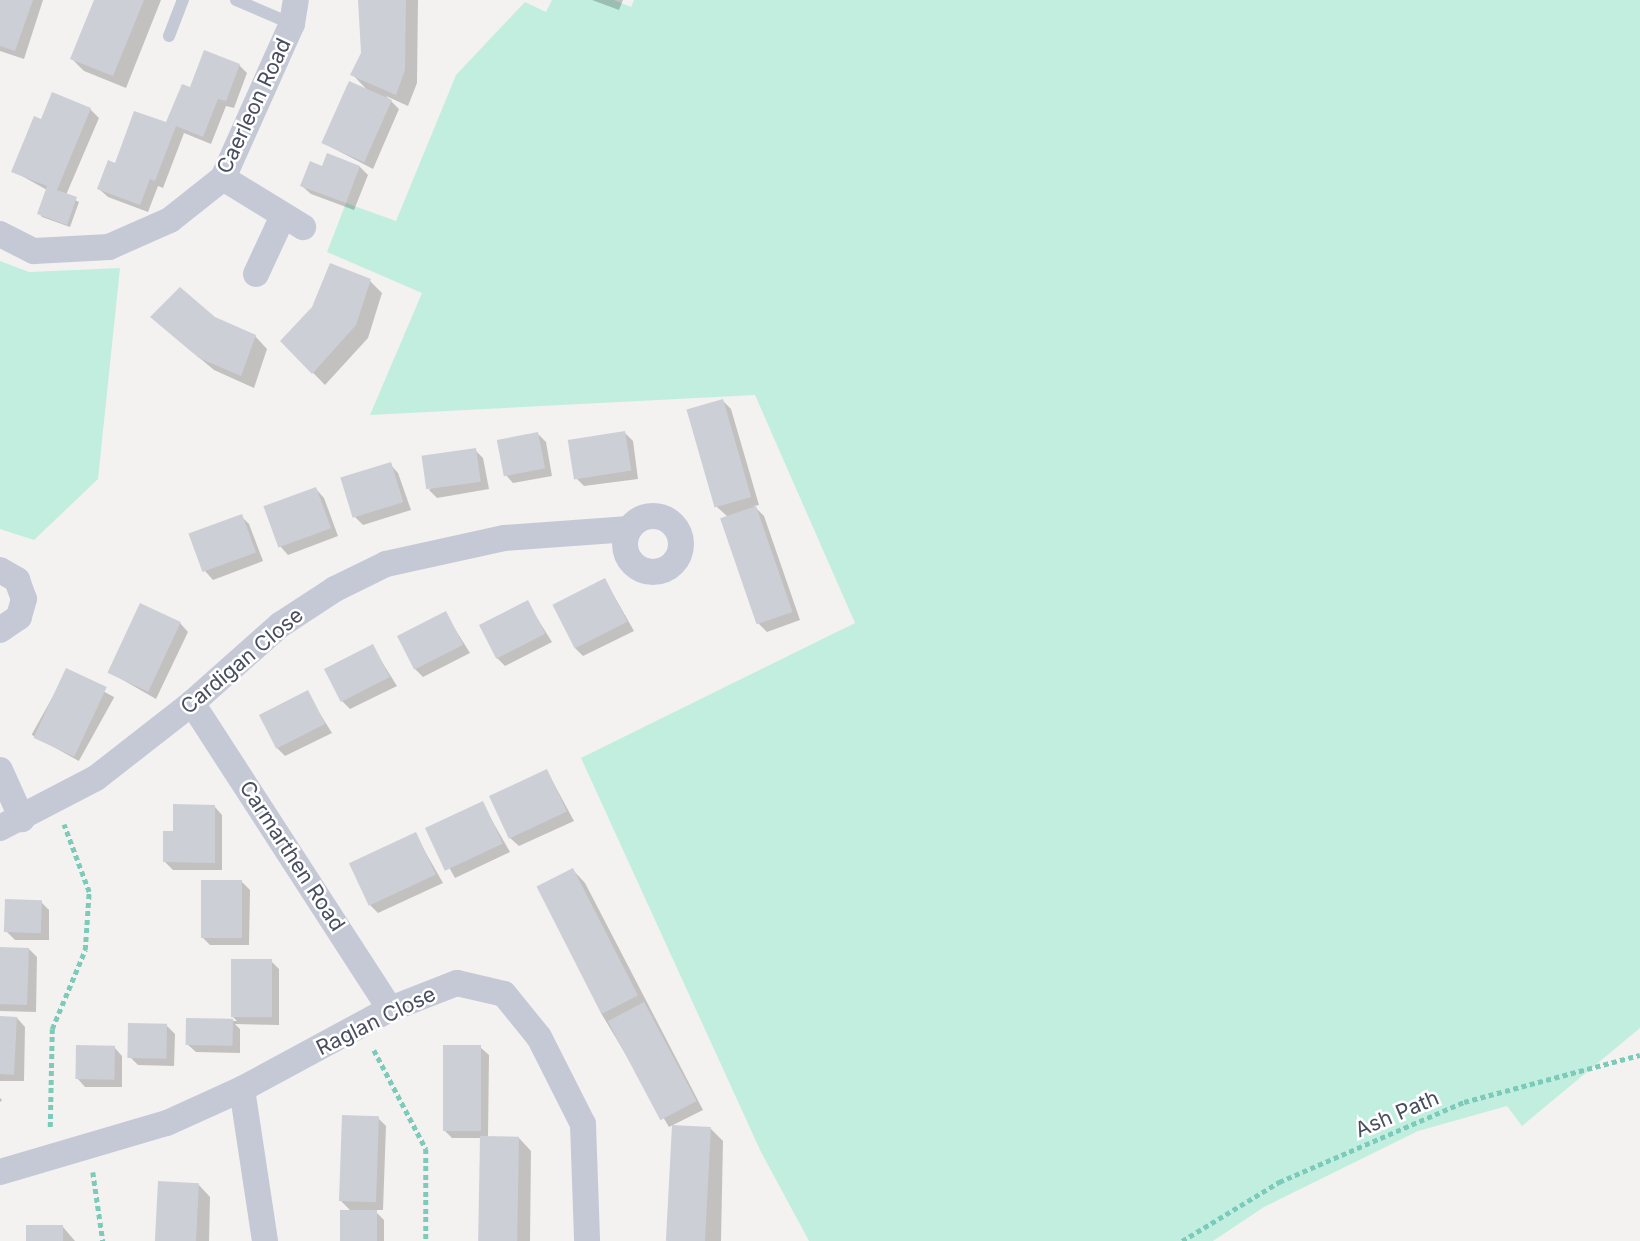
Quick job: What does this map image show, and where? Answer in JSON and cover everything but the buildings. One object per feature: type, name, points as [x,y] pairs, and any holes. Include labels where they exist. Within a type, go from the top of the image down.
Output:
[{"type":"street","name":"Caerleon Road","points":[[0,234],[34,251],[109,247],[170,220],[223,178],[294,12]]},
{"type":"street","points":[[223,178],[292,223],[256,274]]},
{"type":"street","name":"Cardigan Close","points":[[11,823],[96,778],[192,703],[280,625],[335,589],[386,564],[504,538],[629,529]]},
{"type":"street","points":[[0,570],[17,580],[24,598],[19,617],[0,629]]},
{"type":"street","name":"Carmarthen Road","points":[[192,703],[390,1009]]},
{"type":"street","points":[[0,770],[11,823]]},
{"type":"street","name":"Raglan Close","points":[[0,1172],[167,1123],[242,1089],[390,1009],[457,983],[504,994],[539,1037],[583,1124],[587,1241]]},
{"type":"street","points":[[242,1089],[265,1241]]},
{"type":"lane","points":[[169,36],[183,0]]},
{"type":"lane","points":[[236,0],[294,12]]},
{"type":"path","points":[[50,1159],[52,1029],[85,950],[89,892],[55,800]]},
{"type":"path","points":[[361,1025],[426,1149],[426,1241]]},
{"type":"path","name":"Ash Path","points":[[1182,1241],[1279,1182],[1464,1102],[1640,1055]]},
{"type":"path","points":[[88,1148],[103,1241]]},
{"type":"green space","points":[[552,0],[614,0],[631,7],[634,0],[1640,0],[1640,1028],[1522,1126],[1507,1106],[1418,1131],[1264,1207],[1213,1241],[809,1241],[761,1152],[581,758],[855,623],[755,395],[370,415],[422,293],[327,252],[346,203],[396,221],[456,75],[525,2],[546,12]]},
{"type":"green space","points":[[0,261],[29,272],[120,268],[98,479],[34,540],[0,529]]}]
